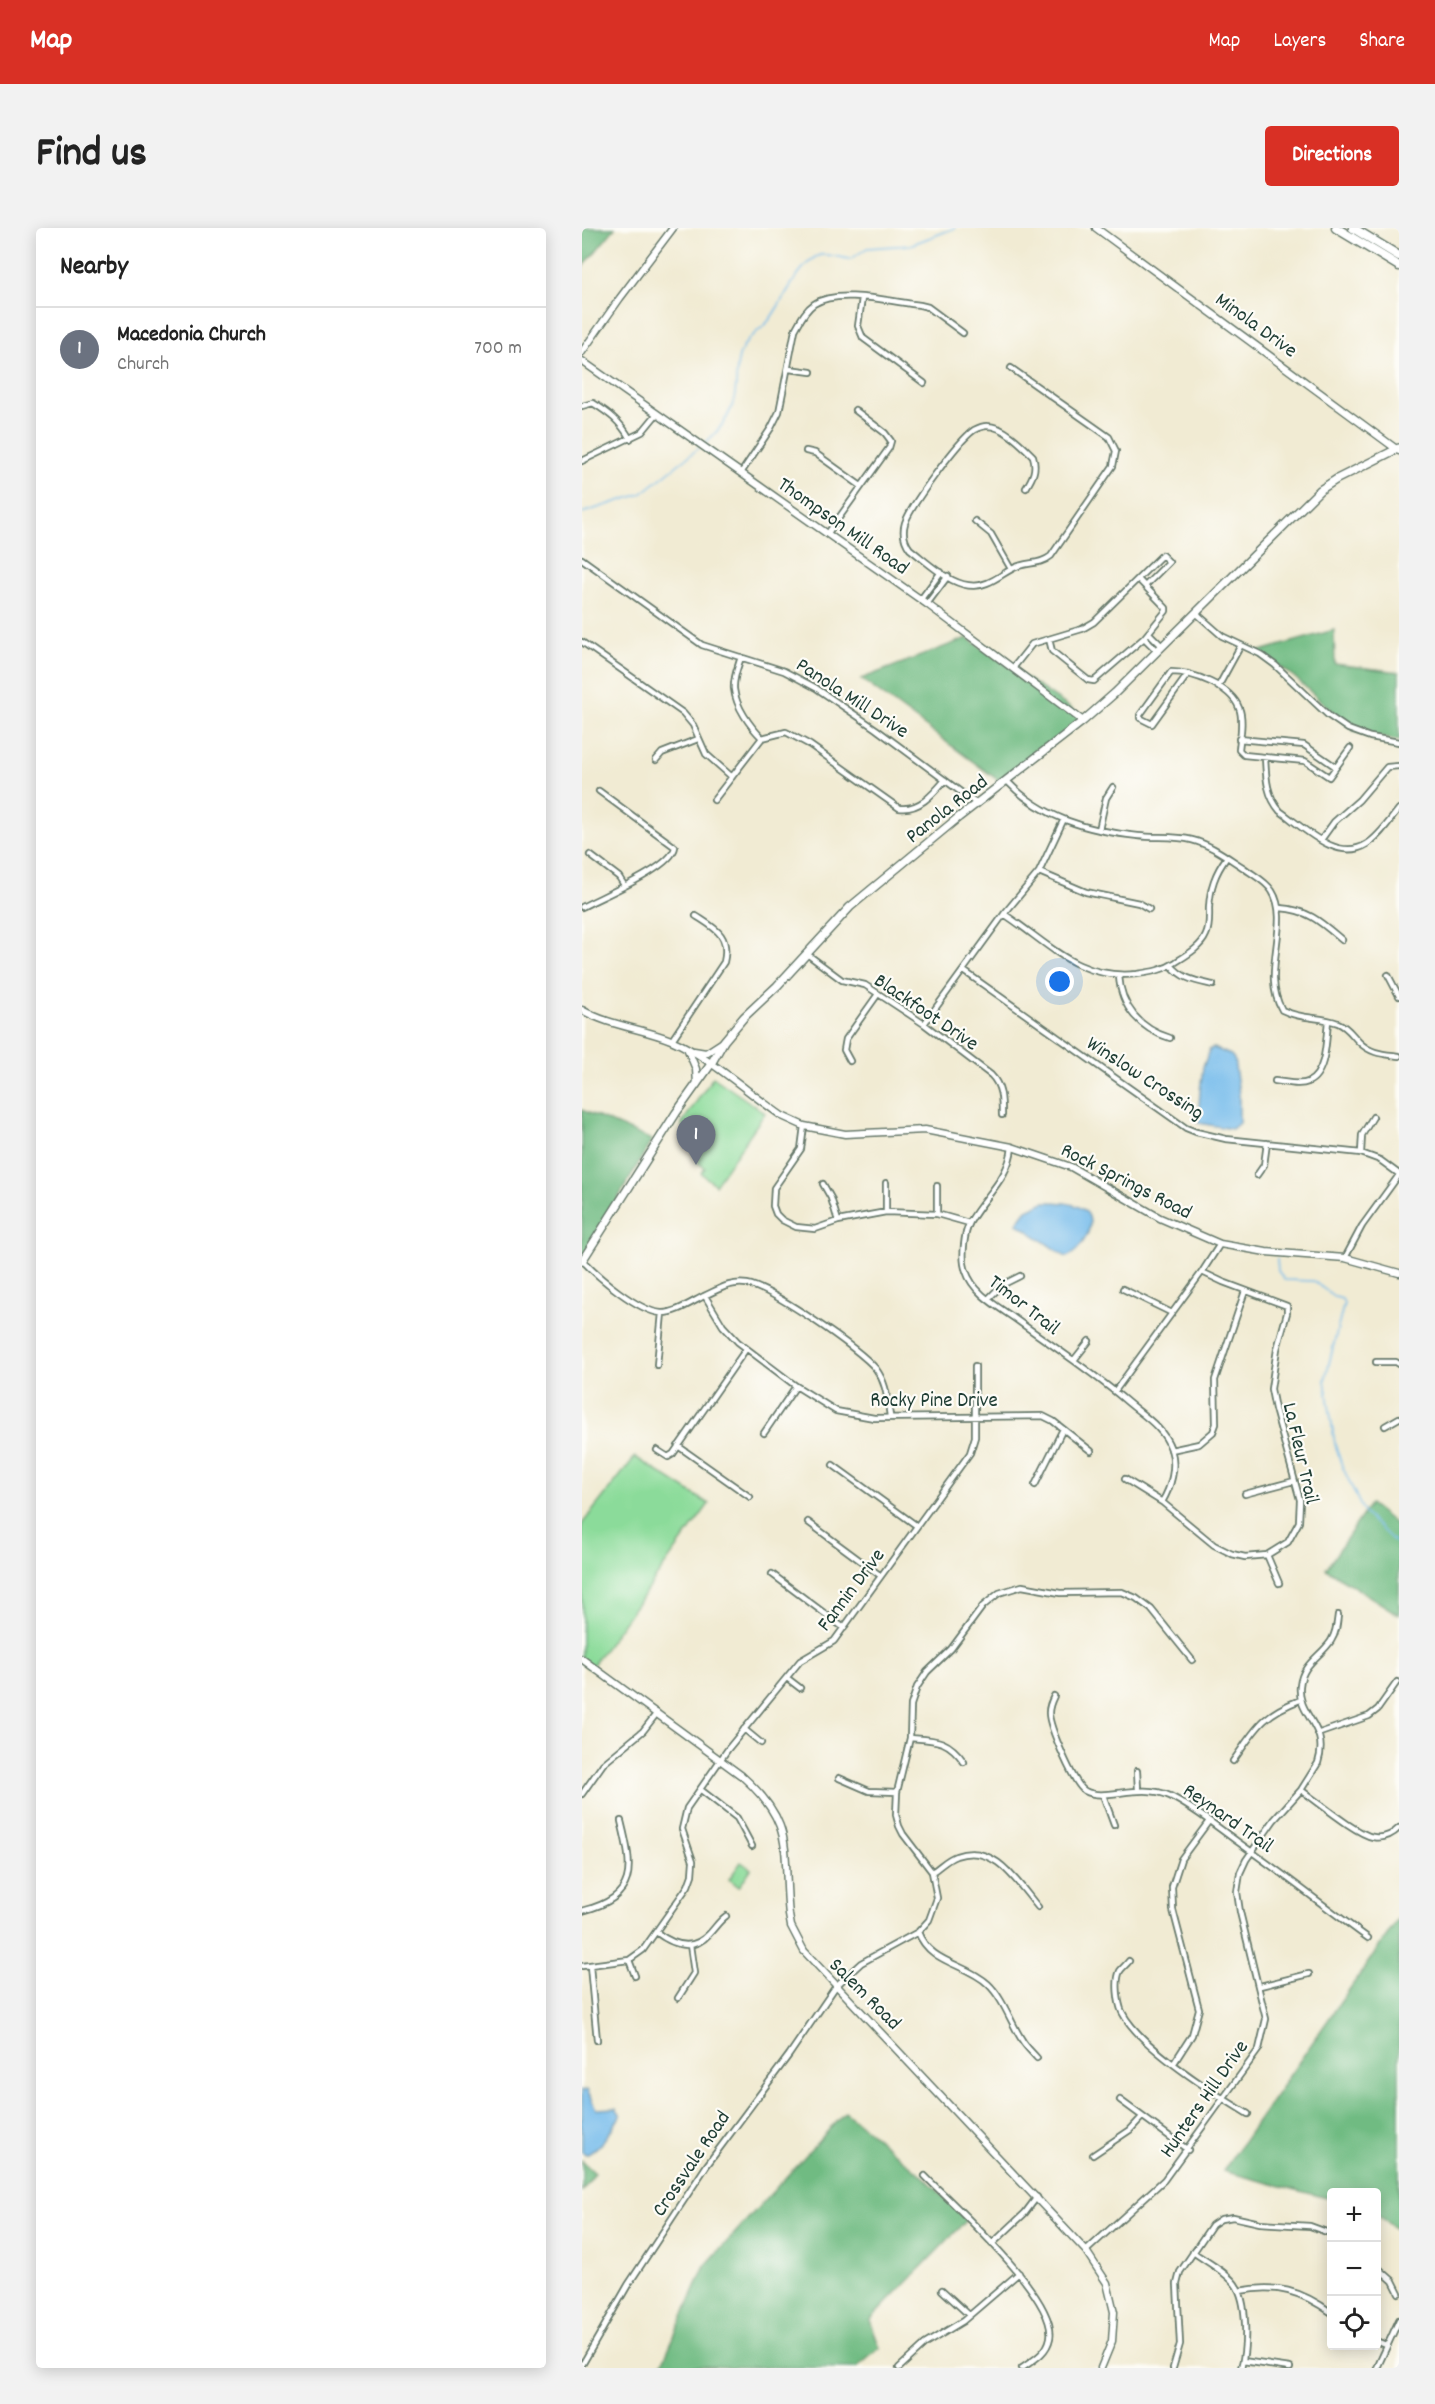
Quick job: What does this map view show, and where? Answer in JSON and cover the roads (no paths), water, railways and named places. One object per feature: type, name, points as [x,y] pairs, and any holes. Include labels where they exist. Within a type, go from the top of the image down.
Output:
[{"type":"highway","points":[[1336,228],[1399,266]]},
{"type":"highway","points":[[1353,228],[1399,256]]},
{"type":"main road","name":"Panola Road","points":[[582,1260],[724,1041],[744,1017],[777,987],[850,907],[1083,721],[1320,490],[1337,479],[1398,449]]},
{"type":"street","points":[[582,352],[673,228]]},
{"type":"street","name":"Minola Drive","points":[[1096,228],[1398,449]]},
{"type":"street","points":[[741,473],[779,412],[795,330],[814,304],[825,299],[848,297],[928,307],[963,333]]},
{"type":"street","points":[[862,298],[858,326],[863,338],[924,383]]},
{"type":"street","name":"Thompson Mill Road","points":[[582,361],[656,416],[921,599],[1083,721]]},
{"type":"street","points":[[789,369],[811,372]]},
{"type":"street","points":[[1011,369],[1109,437],[1115,445],[1116,458],[1113,466],[1051,556],[1040,563],[1011,569],[987,583],[973,586],[961,584],[910,549],[904,537],[904,525],[917,500],[965,438],[980,427],[993,427],[1004,432],[1033,456],[1035,469],[1026,488]]},
{"type":"street","points":[[582,406],[593,403],[603,409],[623,427],[630,439]]},
{"type":"street","points":[[828,533],[889,448],[891,441],[885,433],[855,410]]},
{"type":"street","points":[[582,461],[642,432],[656,416]]},
{"type":"street","points":[[806,451],[815,453],[861,486]]},
{"type":"street","points":[[975,521],[991,534],[1011,569]]},
{"type":"street","points":[[1013,668],[1032,644],[1082,629],[1094,622],[1162,555],[1169,562],[1145,586]]},
{"type":"street","name":"Panola Mill Drive","points":[[582,559],[702,645],[784,671],[816,688],[977,804]]},
{"type":"street","points":[[921,599],[941,572]]},
{"type":"street","points":[[927,604],[948,576]]},
{"type":"street","points":[[1049,639],[1052,651],[1088,680],[1094,681],[1149,633],[1166,608],[1138,579]]},
{"type":"street","points":[[1196,613],[1222,636],[1260,654],[1275,665],[1329,716],[1348,729],[1370,737],[1399,742]]},
{"type":"street","points":[[1149,633],[1159,649]]},
{"type":"street","points":[[1144,638],[1159,649]]},
{"type":"street","points":[[582,642],[683,713],[693,725],[698,739],[711,760],[732,777]]},
{"type":"street","points":[[1218,687],[1241,645]]},
{"type":"street","points":[[741,657],[734,678],[734,690],[748,721],[762,738]]},
{"type":"street","points":[[1188,674],[1152,724],[1140,718],[1171,672],[1188,674],[1209,680],[1240,708],[1239,750],[1241,753],[1305,761],[1329,777],[1350,748]]},
{"type":"street","points":[[714,800],[762,738],[782,732],[793,735],[899,808],[909,809],[924,801],[945,780]]},
{"type":"street","points":[[656,760],[662,753],[698,739]]},
{"type":"street","points":[[1239,740],[1304,745],[1336,767]]},
{"type":"street","points":[[1265,757],[1269,793],[1274,805],[1330,846],[1348,849],[1367,844],[1399,809]]},
{"type":"street","points":[[1321,840],[1334,822],[1359,800],[1387,767],[1399,766]]},
{"type":"street","points":[[1007,781],[1029,801],[1063,821],[1137,836],[1192,840],[1211,847],[1267,884],[1273,891],[1280,908],[1274,965],[1278,1003],[1282,1010],[1295,1017],[1328,1021],[1346,1027],[1369,1050],[1378,1054],[1399,1056]]},
{"type":"street","points":[[1099,830],[1106,798],[1113,787]]},
{"type":"street","points":[[582,907],[664,864],[674,853],[675,847],[599,791]]},
{"type":"street","points":[[924,1024],[1004,914],[1039,872],[1063,821]]},
{"type":"street","points":[[590,855],[619,877],[624,885]]},
{"type":"street","points":[[1004,914],[1058,955],[1079,966],[1119,976],[1154,972],[1171,965],[1196,948],[1206,935],[1210,890],[1217,870],[1227,857]]},
{"type":"street","points":[[1039,872],[1086,892],[1139,903],[1149,909]]},
{"type":"street","points":[[1280,908],[1299,910],[1320,921],[1342,940]]},
{"type":"street","points":[[672,1040],[724,962],[726,954],[726,946],[718,931],[696,916]]},
{"type":"street","name":"Blackfoot Drive","points":[[807,954],[842,980],[865,985],[924,1024],[996,1080],[1002,1095],[1002,1115]]},
{"type":"street","points":[[1171,965],[1178,974],[1186,978],[1213,985]]},
{"type":"street","name":"Winslow Crossing","points":[[964,971],[1186,1128],[1213,1136],[1361,1153],[1380,1160],[1399,1174]]},
{"type":"street","points":[[1388,975],[1399,996]]},
{"type":"street","points":[[1119,976],[1121,996],[1125,1004],[1146,1026],[1170,1038]]},
{"type":"street","points":[[850,1061],[844,1050],[846,1039],[878,994]]},
{"type":"street","name":"Rock Springs Road","points":[[582,1010],[598,1018],[672,1040],[711,1064],[782,1116],[804,1126],[845,1134],[925,1130],[1012,1147],[1071,1167],[1123,1194],[1160,1218],[1220,1244],[1266,1252],[1345,1258],[1399,1273]]},
{"type":"street","points":[[1275,1081],[1300,1084],[1310,1082],[1315,1077],[1322,1062],[1328,1021]]},
{"type":"street","points":[[688,1049],[706,1053],[724,1041]]},
{"type":"street","points":[[688,1049],[696,1069],[697,1084]]},
{"type":"street","points":[[1361,1153],[1362,1136],[1373,1117]]},
{"type":"street","points":[[804,1126],[801,1149],[774,1188],[773,1206],[776,1214],[796,1227],[804,1229],[815,1229],[838,1221],[886,1212],[937,1214],[969,1223],[1000,1184],[1011,1160],[1012,1147]]},
{"type":"street","points":[[1257,1175],[1264,1165],[1268,1143]]},
{"type":"street","points":[[1345,1258],[1362,1226],[1399,1174]]},
{"type":"street","points":[[823,1184],[838,1221]]},
{"type":"street","points":[[886,1184],[886,1212]]},
{"type":"street","points":[[937,1186],[937,1214]]},
{"type":"street","name":"Timor Trail","points":[[969,1223],[964,1265],[975,1286],[988,1299],[1115,1391],[1159,1429],[1171,1450]]},
{"type":"street","points":[[1115,1391],[1220,1244]]},
{"type":"street","points":[[582,1260],[608,1283],[643,1308],[662,1313],[705,1296],[719,1287],[733,1284],[747,1284],[779,1298],[834,1334],[869,1362],[886,1388],[890,1416]]},
{"type":"street","name":"La Fleur Trail","points":[[1202,1272],[1287,1306],[1276,1349],[1271,1389],[1301,1509],[1297,1528],[1288,1542],[1267,1555]]},
{"type":"street","points":[[988,1299],[1002,1285],[1020,1276]]},
{"type":"street","points":[[1123,1289],[1172,1313]]},
{"type":"street","points":[[1162,1502],[1172,1480],[1171,1450],[1199,1444],[1213,1432],[1216,1424],[1215,1380],[1245,1291]]},
{"type":"street","name":"Rocky Pine Drive","points":[[705,1296],[723,1326],[746,1349],[796,1386],[836,1411],[865,1417],[1043,1416],[1091,1451]]},
{"type":"street","points":[[657,1365],[662,1313]]},
{"type":"street","points":[[1074,1360],[1089,1341]]},
{"type":"street","points":[[657,1450],[668,1457],[673,1454],[746,1349]]},
{"type":"street","points":[[1376,1362],[1399,1364]]},
{"type":"street","name":"Fannin Drive","points":[[629,1960],[643,1950],[687,1886],[692,1875],[693,1862],[684,1837],[683,1823],[687,1808],[744,1729],[800,1661],[834,1641],[970,1453],[975,1437],[975,1366]]},
{"type":"street","points":[[764,1433],[796,1386]]},
{"type":"street","points":[[1385,1426],[1399,1418]]},
{"type":"street","points":[[1035,1485],[1063,1429]]},
{"type":"street","points":[[678,1446],[750,1497]]},
{"type":"street","points":[[833,1465],[918,1526]]},
{"type":"street","points":[[1125,1479],[1162,1502],[1221,1550],[1245,1557],[1267,1555],[1279,1583]]},
{"type":"street","points":[[1245,1494],[1294,1481]]},
{"type":"street","points":[[808,1522],[881,1576]]},
{"type":"street","points":[[772,1574],[844,1628]]},
{"type":"street","points":[[1037,2058],[1024,2043],[988,1984],[975,1973],[938,1957],[929,1949],[918,1932],[929,1920],[937,1898],[932,1872],[898,1826],[896,1815],[897,1792],[910,1738],[911,1705],[917,1687],[927,1672],[951,1649],[989,1599],[1022,1586],[1060,1593],[1122,1592],[1136,1598],[1151,1609],[1192,1660]]},
{"type":"street","points":[[1338,1615],[1336,1630],[1331,1641],[1304,1672],[1300,1683],[1300,1700],[1320,1732],[1369,1716],[1378,1709],[1397,1682]]},
{"type":"street","name":"Salem Road","points":[[582,1659],[761,1792],[777,1816],[785,1842],[787,1897],[792,1926],[804,1951],[1037,2197],[1086,2251],[1107,2283],[1114,2312],[1112,2341],[1101,2368]]},
{"type":"street","points":[[787,1678],[800,1688]]},
{"type":"street","points":[[1054,1696],[1049,1714],[1053,1732],[1073,1779],[1084,1790],[1103,1795],[1113,1825]]},
{"type":"street","points":[[1233,1761],[1262,1721],[1274,1710],[1300,1700]]},
{"type":"street","points":[[582,1794],[603,1764],[643,1731],[657,1713]]},
{"type":"street","points":[[744,1729],[761,1743]]},
{"type":"street","name":"Hunters Hill Drive","points":[[1086,2251],[1164,2180],[1256,2054],[1263,2038],[1266,2019],[1237,1892],[1240,1873],[1274,1820],[1300,1790],[1318,1763],[1321,1752],[1320,1732]]},
{"type":"street","points":[[910,1738],[942,1742],[952,1748],[964,1762]]},
{"type":"street","points":[[1137,1771],[1138,1790]]},
{"type":"street","points":[[839,1778],[869,1791],[897,1792]]},
{"type":"street","points":[[701,1790],[737,1818],[752,1846]]},
{"type":"street","name":"Reynard Trail","points":[[1103,1795],[1138,1790],[1168,1795],[1209,1821],[1368,1938]]},
{"type":"street","points":[[1300,1790],[1371,1837],[1388,1836],[1399,1828]]},
{"type":"street","points":[[582,1911],[599,1907],[614,1899],[627,1880],[629,1851],[621,1821]]},
{"type":"street","points":[[1174,2063],[1192,2035],[1199,2009],[1172,1904],[1172,1881],[1181,1859],[1209,1821]]},
{"type":"street","points":[[932,1872],[954,1856],[975,1853],[986,1855],[1003,1864],[1038,1907]]},
{"type":"street","points":[[656,1932],[673,1943],[690,1945],[702,1941],[726,1916]]},
{"type":"street","name":"Crossvale Road","points":[[582,2365],[613,2308],[707,2164],[789,2055],[836,1986],[866,1959],[918,1932]]},
{"type":"street","points":[[678,1998],[694,1973],[690,1945]]},
{"type":"street","points":[[582,1966],[629,1960],[635,1976]]},
{"type":"street","points":[[1130,1961],[1120,1971],[1118,1978],[1119,2002],[1123,2013],[1148,2042],[1174,2063],[1248,2114]]},
{"type":"street","points":[[590,1966],[597,2040]]},
{"type":"street","points":[[1260,1986],[1309,1974]]},
{"type":"street","points":[[1120,2100],[1188,2150]]},
{"type":"street","points":[[1093,2155],[1130,2130],[1142,2117]]},
{"type":"street","points":[[925,2176],[992,2244],[1036,2295],[1049,2321],[1051,2332],[1042,2354],[1022,2368]]},
{"type":"street","points":[[992,2244],[1025,2213],[1037,2197]]},
{"type":"street","points":[[1173,2368],[1180,2344],[1177,2284],[1180,2272],[1212,2225],[1227,2217],[1260,2223],[1310,2226],[1327,2232]]},
{"type":"street","points":[[1193,2252],[1225,2275],[1239,2291],[1244,2317],[1241,2368]]},
{"type":"street","points":[[1381,2270],[1393,2281],[1399,2293]]},
{"type":"street","points":[[899,2368],[925,2344],[969,2315],[1019,2273]]},
{"type":"street","points":[[1239,2291],[1258,2287],[1298,2292],[1327,2310]]},
{"type":"street","points":[[942,2290],[969,2315]]},
{"type":"street","points":[[1377,2368],[1399,2320]]},
{"type":"street","points":[[1381,2343],[1386,2345]]},
{"type":"street","points":[[1243,2361],[1290,2368]]},
{"type":"water","points":[[1214,1048],[1231,1055],[1234,1059],[1239,1094],[1239,1123],[1232,1129],[1198,1123],[1203,1067],[1210,1049]]},
{"type":"water","points":[[1044,1202],[1076,1206],[1089,1216],[1089,1230],[1086,1237],[1077,1250],[1066,1257],[1017,1223],[1027,1210]]},
{"type":"water","points":[[587,2090],[596,2109],[616,2108],[621,2115],[601,2143],[586,2155],[582,2153],[582,2091]]},
{"type":"waterway","points":[[704,444],[719,429],[730,412],[735,393],[738,361],[745,344],[770,319],[806,265],[820,255],[851,259],[867,248],[910,245],[955,228]]},
{"type":"waterway","points":[[582,513],[641,494],[699,448]]},
{"type":"waterway","points":[[1277,1259],[1278,1271],[1285,1280],[1313,1281],[1335,1297],[1342,1299],[1344,1303],[1325,1380],[1335,1444],[1342,1466],[1364,1513],[1399,1546]]},
{"type":"place","name":"Macedonia Church","points":[[696,1165]]}]
